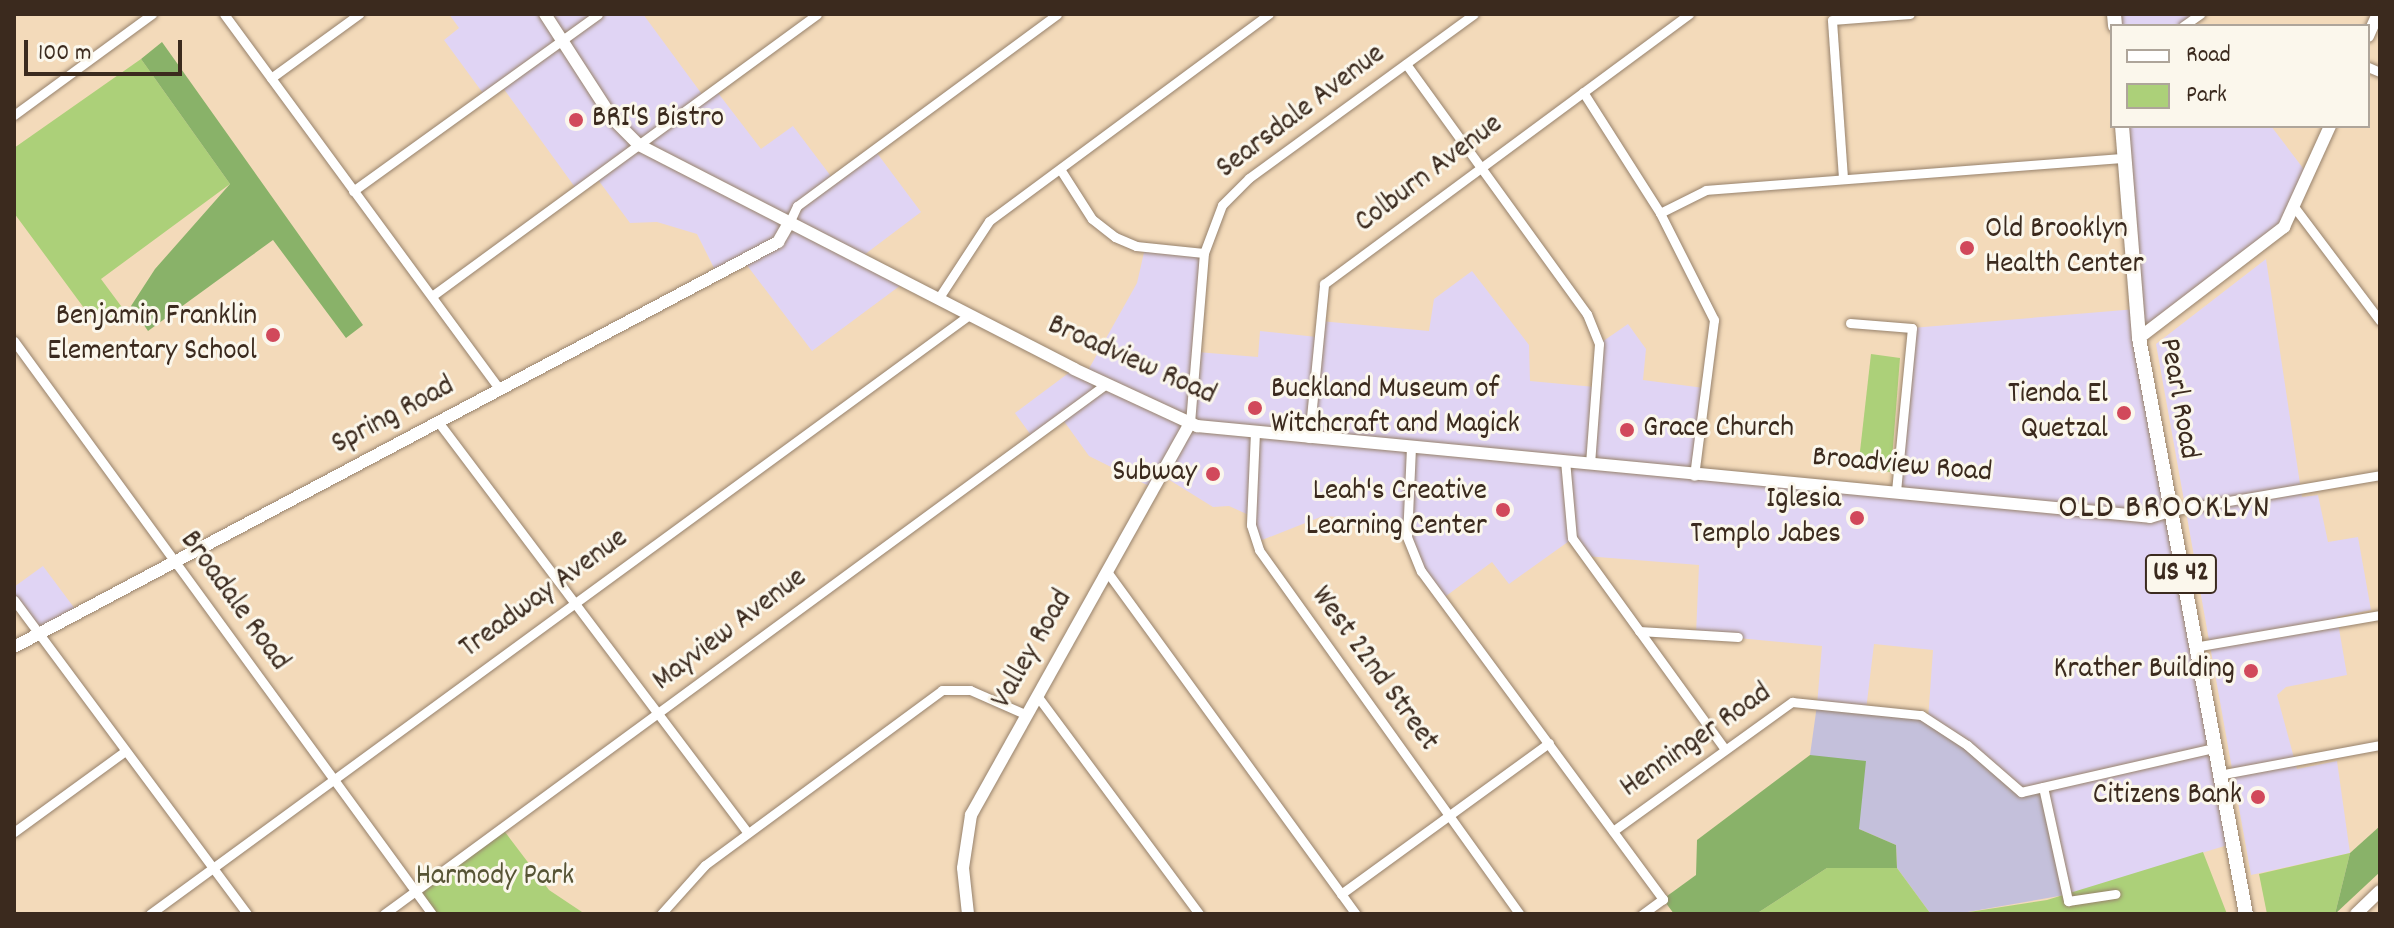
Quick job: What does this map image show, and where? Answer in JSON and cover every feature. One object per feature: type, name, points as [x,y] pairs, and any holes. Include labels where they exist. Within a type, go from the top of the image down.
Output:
[{"type":"main road","name":"Broadview Road","points":[[545,14],[613,119],[639,145],[969,315],[1190,423],[1309,438],[1565,460],[1694,476],[2150,517],[2170,511]]},
{"type":"main road","name":"Pearl Road","points":[[2122,128],[2139,338],[2246,914]]},
{"type":"main road","points":[[2139,338],[2265,244],[2295,208],[2329,128]]},
{"type":"main road","name":"Spring Road","points":[[14,647],[778,242],[789,223]]},
{"type":"main road","name":"Valley Road","points":[[968,914],[963,868],[971,815],[1190,423]]},
{"type":"main road","points":[[2356,914],[2380,891]]},
{"type":"street","points":[[14,115],[152,14]]},
{"type":"street","points":[[224,14],[500,390]]},
{"type":"street","points":[[271,78],[359,14]]},
{"type":"street","points":[[353,191],[598,14]]},
{"type":"street","points":[[432,296],[817,14]]},
{"type":"street","points":[[789,223],[797,206],[1057,14]]},
{"type":"street","points":[[938,299],[989,221],[1269,14]]},
{"type":"street","name":"Searsdale Avenue","points":[[1190,423],[1204,253],[1222,205],[1249,178],[1474,14]]},
{"type":"street","name":"Colburn Avenue","points":[[1309,438],[1324,284],[1689,14]]},
{"type":"street","points":[[1843,178],[1832,20],[1910,14]]},
{"type":"street","points":[[1406,64],[1594,331],[1599,344],[1590,463]]},
{"type":"street","points":[[1583,92],[1660,213],[1714,320],[1694,476]]},
{"type":"street","points":[[1660,213],[1706,190],[2124,158]]},
{"type":"street","points":[[1060,169],[1092,219],[1115,237],[1136,246],[1204,253]]},
{"type":"street","points":[[2295,208],[2380,321]]},
{"type":"street","name":"Treadway Avenue","points":[[150,914],[969,315]]},
{"type":"street","points":[[1850,323],[1912,328],[1896,492]]},
{"type":"street","name":"Broadale Road","points":[[14,341],[432,914]]},
{"type":"street","name":"Mayview Avenue","points":[[384,914],[1106,384]]},
{"type":"street","points":[[439,423],[748,833]]},
{"type":"street","name":"West 22nd Street","points":[[1255,432],[1251,525],[1259,550],[1520,914]]},
{"type":"street","points":[[1411,447],[1407,537],[1421,571],[1663,899],[1642,914]]},
{"type":"street","points":[[1565,460],[1572,538],[1725,749]]},
{"type":"street","name":"Broadview Road","points":[[2170,511],[2380,475]]},
{"type":"street","points":[[1108,573],[1356,914]]},
{"type":"street","points":[[14,600],[247,914]]},
{"type":"street","points":[[2194,647],[2380,615]]},
{"type":"street","points":[[1639,631],[1738,637]]},
{"type":"street","points":[[661,914],[694,875],[942,690],[970,690],[1027,715]]},
{"type":"street","points":[[1038,697],[1199,914]]},
{"type":"street","name":"Henninger Road","points":[[1613,831],[1792,702],[1921,715],[1967,745],[2021,792],[2213,748]]},
{"type":"street","points":[[1341,894],[1549,743]]},
{"type":"street","points":[[2218,775],[2380,745]]},
{"type":"street","points":[[14,832],[125,751]]},
{"type":"street","points":[[2043,787],[2068,901],[2115,894]]},
{"type":"shaded area","points":[[449,14],[643,14],[704,97],[715,89],[761,149],[793,126],[833,179],[874,149],[921,212],[860,258],[905,282],[812,351],[743,260],[717,274],[697,234],[657,222],[630,223],[596,177],[577,190],[501,85],[485,96],[444,40],[459,28]]},
{"type":"shaded area","points":[[2114,14],[2200,14],[2193,20],[2196,24],[2115,24]]},
{"type":"shaded area","points":[[2122,128],[2273,128],[2309,176],[2284,227],[2139,339],[2231,844],[2065,895],[2021,792],[1928,720],[1933,650],[1874,644],[1866,710],[1817,705],[1822,646],[1696,634],[1699,565],[1585,556],[1572,539],[1509,584],[1492,562],[1442,599],[1421,571],[1407,521],[1323,516],[1257,542],[1251,516],[1229,506],[1213,507],[1163,476],[1155,489],[1089,456],[1061,417],[1033,438],[1015,413],[1074,369],[1086,374],[1137,283],[1145,248],[1204,253],[1197,352],[1258,357],[1260,331],[1317,337],[1320,321],[1429,331],[1434,299],[1472,271],[1529,345],[1530,381],[1595,387],[1599,344],[1628,324],[1646,349],[1643,380],[1704,388],[1695,476],[1896,492],[1912,328],[2136,309]]},
{"type":"shaded area","points":[[2266,259],[2302,497],[2318,495],[2328,542],[2358,537],[2371,610],[2337,617],[2347,675],[2286,687],[2277,695],[2297,769],[2337,761],[2350,853],[2251,875],[2156,344]]},
{"type":"shaded area","points":[[43,566],[78,613],[39,634],[14,600],[14,587]]},
{"type":"shaded area","points":[[1817,705],[1921,715],[1967,745],[2021,792],[2043,787],[2065,895],[1956,914],[1930,913],[1897,868],[1896,845],[1859,829],[1810,755]]},
{"type":"green space","points":[[162,42],[363,325],[346,338],[273,240],[148,331],[131,306],[155,269],[230,184],[141,59]]},
{"type":"green space","points":[[141,59],[230,184],[101,279],[124,310],[98,327],[14,213],[14,148]]},
{"type":"green space","points":[[1871,354],[1900,358],[1891,472],[1858,469]]},
{"type":"green space","points":[[1810,755],[1866,761],[1859,829],[1896,845],[1897,868],[1827,868],[1756,914],[1674,914],[1663,899],[1696,875],[1697,840]]},
{"type":"green space","points":[[2380,826],[2380,872],[2335,914],[2350,853]]},
{"type":"green space","name":"Harmody Park","points":[[502,828],[549,890],[585,914],[432,914],[414,892]]},
{"type":"green space","points":[[2203,852],[2227,914],[1956,914],[2047,900]]},
{"type":"green space","points":[[2350,853],[2335,914],[2267,914],[2259,874]]},
{"type":"green space","points":[[1827,868],[1897,868],[1930,913],[1956,914],[1756,914]]},
{"type":"place","name":"BRI'S Bistro","points":[[576,120]]},
{"type":"place","name":"Old Brooklyn Health Center","points":[[1967,248]]},
{"type":"place","name":"Benjamin Franklin Elementary School","points":[[273,335]]},
{"type":"place","name":"Buckland Museum of Witchcraft and Magick","points":[[1255,408]]},
{"type":"place","name":"Tienda El Quetzal","points":[[2124,413]]},
{"type":"place","name":"Grace Church","points":[[1627,430]]},
{"type":"place","name":"Subway","points":[[1213,474]]},
{"type":"place","name":"Leah's Creative Learning Center","points":[[1503,510]]},
{"type":"place","name":"Iglesia Templo Jabes","points":[[1857,518]]},
{"type":"place","name":"Krather Building","points":[[2251,671]]},
{"type":"place","name":"Citizens Bank","points":[[2258,797]]},
{"type":"district","name":"OLD BROOKLYN","points":[[2165,510]]}]
